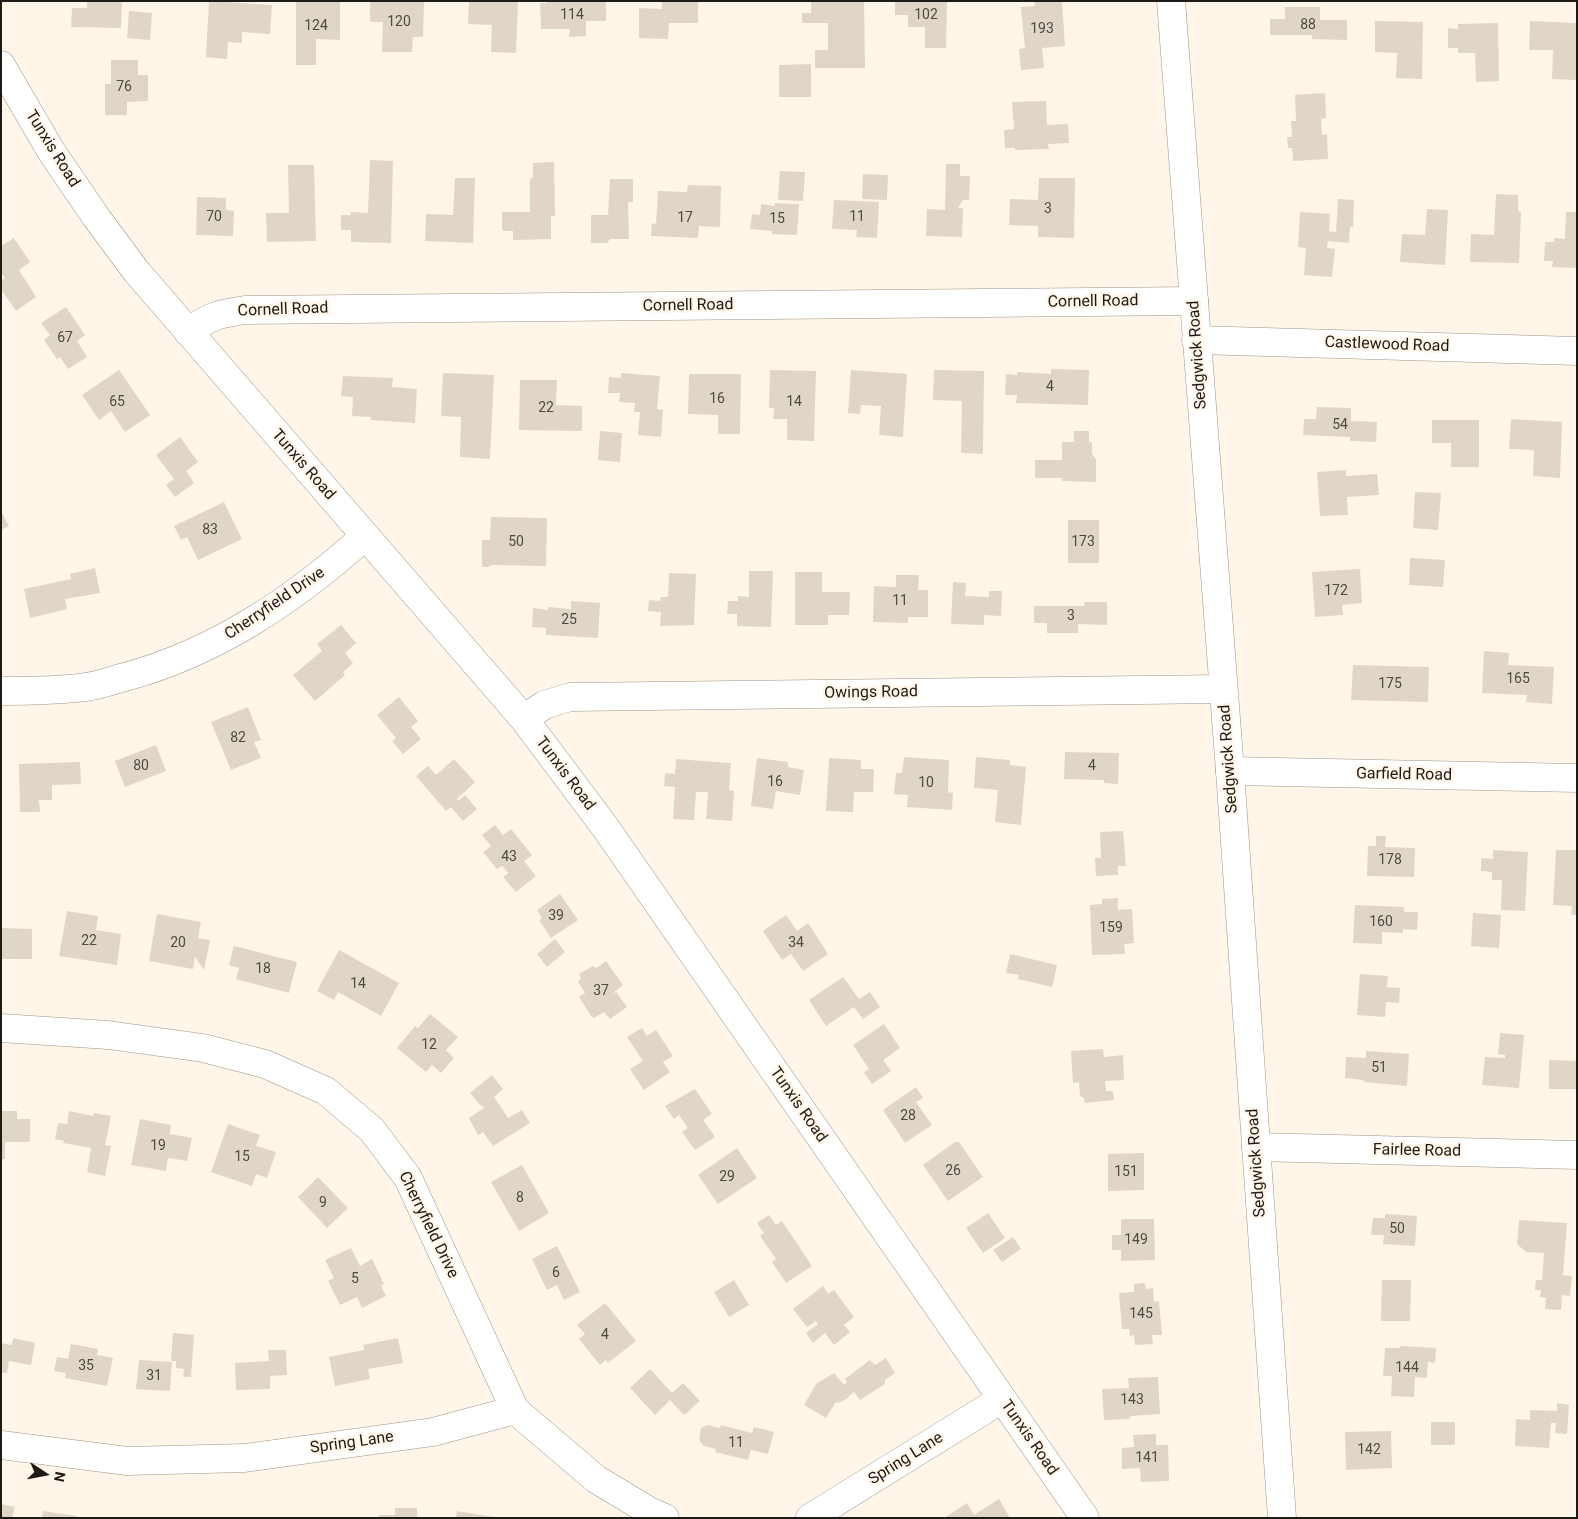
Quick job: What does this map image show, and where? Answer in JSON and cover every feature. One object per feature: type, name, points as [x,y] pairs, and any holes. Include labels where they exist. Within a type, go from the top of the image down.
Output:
[{"type":"street","name":"Sedgwick Road","points":[[1170,1],[1230,771],[1282,1518]]},
{"type":"street","name":"Tunxis Road","points":[[1,65],[51,151],[136,272],[524,719],[611,835],[1085,1518]]},
{"type":"street","name":"Cornell Road","points":[[188,332],[208,318],[245,310],[1194,301]]},
{"type":"street","name":"Castlewood Road","points":[[1196,340],[1577,351]]},
{"type":"street","name":"Cherryfield Drive","points":[[1,691],[34,692],[86,687],[164,666],[228,637],[277,606],[340,559],[365,536]]},
{"type":"street","name":"Owings Road","points":[[524,719],[544,705],[570,697],[1223,689]]},
{"type":"street","name":"Garfield Road","points":[[1230,771],[1577,778]]},
{"type":"street","name":"Cherryfield Drive","points":[[1,1028],[108,1035],[203,1048],[265,1064],[326,1091],[372,1130],[408,1178],[516,1410]]},
{"type":"street","name":"Fairlee Road","points":[[1256,1147],[1577,1155]]},
{"type":"street","name":"Spring Lane","points":[[810,1518],[1002,1399]]},
{"type":"street","name":"Spring Lane","points":[[1,1445],[127,1461],[245,1458],[433,1432],[516,1410]]},
{"type":"street","points":[[516,1410],[596,1479],[649,1511],[665,1518]]},
{"type":"building","points":[[87,1],[122,1],[121,28],[71,27],[72,8],[87,8]]},
{"type":"building","points":[[209,1],[272,5],[270,34],[242,32],[242,43],[228,42],[227,59],[206,57]]},
{"type":"building","points":[[296,1],[340,1],[340,40],[316,39],[316,65],[296,65]]},
{"type":"building","points":[[424,1],[423,37],[413,37],[412,52],[382,52],[383,22],[370,22],[370,2]]},
{"type":"building","points":[[469,1],[518,1],[516,53],[491,52],[492,25],[468,24]]},
{"type":"building","points":[[547,1],[606,1],[606,21],[586,21],[586,36],[569,37],[570,29],[541,29],[540,3],[547,3]]},
{"type":"building","points":[[662,1],[698,1],[698,23],[669,23],[668,39],[639,38],[639,8],[662,9]]},
{"type":"building","points":[[811,1],[864,1],[865,68],[815,68],[815,50],[828,50],[828,23],[802,23],[802,13],[811,13]]},
{"type":"building","points":[[895,1],[947,1],[946,48],[925,48],[925,27],[908,27],[908,15],[895,15]]},
{"type":"building","points":[[1034,1],[1062,1],[1065,46],[1042,48],[1044,68],[1021,70],[1019,49],[1025,48],[1021,7],[1035,6]]},
{"type":"building","points":[[1285,7],[1320,7],[1320,20],[1347,20],[1347,40],[1312,39],[1312,35],[1270,35],[1270,19],[1285,19]]},
{"type":"building","points":[[129,11],[152,13],[150,40],[127,38]]},
{"type":"building","points":[[1375,21],[1423,22],[1422,79],[1396,78],[1397,53],[1375,52]]},
{"type":"building","points":[[1530,21],[1577,23],[1576,80],[1552,79],[1553,50],[1529,50]]},
{"type":"building","points":[[1498,23],[1499,81],[1476,82],[1475,53],[1458,53],[1458,48],[1448,48],[1448,28],[1458,29],[1458,24]]},
{"type":"building","points":[[111,60],[138,60],[138,75],[148,75],[148,101],[127,102],[127,115],[105,115],[105,84],[111,84]]},
{"type":"building","points":[[811,64],[811,97],[779,97],[779,65]]},
{"type":"building","points":[[1325,93],[1326,118],[1321,119],[1322,135],[1327,134],[1328,159],[1293,161],[1292,148],[1288,148],[1287,137],[1292,137],[1291,121],[1296,121],[1295,95]]},
{"type":"building","points":[[1046,101],[1047,125],[1068,124],[1069,143],[1048,144],[1049,149],[1015,150],[1015,148],[1005,148],[1004,130],[1014,129],[1012,102]]},
{"type":"building","points":[[370,160],[393,161],[391,243],[351,242],[351,230],[341,230],[341,215],[351,215],[351,212],[368,213]]},
{"type":"building","points":[[554,162],[555,216],[551,216],[551,239],[513,240],[513,231],[503,231],[502,229],[502,212],[530,212],[530,178],[533,178],[533,163]]},
{"type":"building","points":[[946,164],[960,164],[960,176],[970,176],[969,200],[963,200],[958,208],[963,208],[962,237],[926,236],[927,209],[945,210]]},
{"type":"building","points":[[288,165],[314,165],[316,241],[267,242],[266,213],[289,213]]},
{"type":"building","points":[[780,171],[805,172],[803,201],[778,200]]},
{"type":"building","points":[[863,174],[888,175],[887,200],[862,199]]},
{"type":"building","points":[[455,178],[475,178],[473,243],[425,241],[426,214],[453,215]]},
{"type":"building","points":[[1039,178],[1075,178],[1074,238],[1038,237],[1038,226],[1009,225],[1010,199],[1038,200]]},
{"type":"building","points":[[610,179],[633,179],[633,202],[628,202],[629,239],[610,239],[607,243],[591,243],[591,215],[608,215]]},
{"type":"building","points":[[688,185],[721,186],[720,227],[699,226],[698,238],[651,236],[652,223],[656,224],[658,191],[687,192]]},
{"type":"building","points":[[1496,194],[1518,195],[1518,211],[1521,212],[1519,263],[1470,262],[1471,234],[1494,235]]},
{"type":"building","points":[[197,197],[226,198],[226,210],[234,211],[233,236],[196,235]]},
{"type":"building","points":[[1338,199],[1354,200],[1353,227],[1350,227],[1349,243],[1328,241],[1327,248],[1335,249],[1332,277],[1304,275],[1306,248],[1298,247],[1300,212],[1330,214],[1329,231],[1336,232]]},
{"type":"building","points":[[834,200],[879,202],[877,238],[856,237],[857,230],[832,229]]},
{"type":"building","points":[[775,203],[799,204],[797,235],[772,234],[772,231],[750,229],[752,214],[760,215],[761,204],[774,206]]},
{"type":"building","points":[[1427,209],[1448,210],[1445,265],[1400,262],[1402,234],[1425,235]]},
{"type":"building","points":[[1566,212],[1577,212],[1577,268],[1552,267],[1553,261],[1544,261],[1545,242],[1554,242],[1554,238],[1565,239]]},
{"type":"building","points":[[14,238],[30,262],[19,270],[36,297],[16,311],[1,289],[1,281],[5,278],[1,272],[1,246]]},
{"type":"building","points":[[66,307],[85,335],[77,341],[87,357],[68,369],[60,357],[57,359],[44,340],[50,335],[41,323]]},
{"type":"building","points":[[1051,369],[1089,370],[1088,405],[1016,403],[1017,395],[1005,395],[1006,374],[1017,375],[1017,372],[1051,374]]},
{"type":"building","points":[[119,370],[150,415],[125,432],[111,411],[99,420],[82,395]]},
{"type":"building","points":[[770,370],[816,371],[814,441],[787,440],[787,419],[773,419],[774,408],[769,408]]},
{"type":"building","points":[[851,370],[907,374],[903,437],[879,435],[881,406],[861,405],[860,414],[848,413]]},
{"type":"building","points":[[934,370],[984,371],[983,454],[961,453],[962,401],[933,400]]},
{"type":"building","points":[[443,373],[494,375],[490,459],[460,457],[461,417],[441,416]]},
{"type":"building","points":[[621,373],[660,376],[657,409],[663,410],[661,437],[638,435],[640,412],[634,412],[635,403],[619,402],[620,393],[608,393],[609,377],[621,378]]},
{"type":"building","points":[[689,374],[741,374],[740,434],[718,434],[718,415],[688,414]]},
{"type":"building","points":[[343,376],[393,378],[392,387],[417,389],[415,423],[371,420],[371,417],[352,416],[353,397],[341,396]]},
{"type":"building","points":[[520,380],[557,380],[556,405],[582,406],[582,431],[519,430]]},
{"type":"building","points":[[1317,407],[1351,408],[1351,421],[1377,422],[1376,442],[1350,441],[1350,437],[1303,435],[1304,419],[1316,419]]},
{"type":"building","points":[[1511,419],[1562,422],[1560,478],[1533,476],[1534,450],[1509,449]]},
{"type":"building","points":[[1432,420],[1479,420],[1479,467],[1451,467],[1451,443],[1432,443]]},
{"type":"building","points":[[600,431],[622,433],[620,462],[598,460]]},
{"type":"building","points":[[1074,431],[1089,431],[1089,442],[1092,442],[1092,454],[1096,459],[1096,482],[1062,481],[1062,478],[1035,478],[1035,460],[1062,460],[1062,442],[1074,442]]},
{"type":"building","points":[[180,437],[198,462],[186,471],[194,483],[175,497],[166,485],[174,479],[156,455]]},
{"type":"building","points":[[1346,470],[1346,476],[1377,474],[1379,495],[1347,497],[1348,515],[1320,516],[1317,472]]},
{"type":"building","points":[[1415,492],[1441,493],[1438,530],[1413,528]]},
{"type":"building","points":[[224,502],[242,539],[198,560],[187,537],[181,540],[174,526]]},
{"type":"building","points":[[1,511],[9,526],[1,530]]},
{"type":"building","points":[[491,517],[547,518],[546,566],[491,565],[489,567],[482,567],[482,540],[490,540]]},
{"type":"building","points":[[1068,520],[1099,520],[1099,563],[1068,563]]},
{"type":"building","points":[[1410,558],[1445,560],[1443,587],[1409,585]]},
{"type":"building","points":[[95,568],[100,593],[65,599],[67,609],[30,618],[24,589],[71,579],[70,574]]},
{"type":"building","points":[[1360,569],[1362,603],[1342,605],[1343,615],[1315,617],[1312,572]]},
{"type":"building","points":[[749,571],[773,571],[771,627],[737,626],[737,614],[727,614],[728,601],[738,601],[738,596],[749,597]]},
{"type":"building","points":[[795,572],[822,572],[822,592],[850,592],[849,615],[828,615],[828,625],[795,625]]},
{"type":"building","points":[[669,573],[696,574],[694,625],[660,626],[661,612],[648,611],[649,600],[660,601],[661,597],[668,597]]},
{"type":"building","points":[[896,575],[919,575],[918,590],[928,590],[928,617],[908,617],[908,623],[873,622],[874,586],[896,587]]},
{"type":"building","points":[[953,582],[966,583],[965,596],[989,597],[989,591],[1002,591],[1001,616],[984,615],[984,625],[951,624]]},
{"type":"building","points":[[571,601],[600,603],[598,638],[546,635],[546,628],[532,627],[533,608],[548,610],[548,607],[571,609]]},
{"type":"building","points":[[1085,602],[1107,602],[1107,625],[1078,624],[1078,633],[1047,633],[1047,623],[1034,623],[1034,606],[1084,606]]},
{"type":"building","points":[[341,625],[356,643],[345,653],[353,663],[343,672],[345,675],[315,701],[293,675],[322,651],[317,644]]},
{"type":"building","points":[[1484,651],[1509,653],[1508,665],[1554,667],[1552,704],[1526,702],[1527,695],[1482,693]]},
{"type":"building","points":[[1353,665],[1429,667],[1428,702],[1351,700]]},
{"type":"building","points":[[399,697],[418,721],[411,727],[421,739],[403,754],[392,741],[396,738],[377,715]]},
{"type":"building","points":[[248,707],[261,740],[254,742],[261,758],[231,770],[211,722]]},
{"type":"building","points":[[156,745],[166,771],[125,787],[115,761]]},
{"type":"building","points":[[1065,752],[1119,753],[1118,784],[1104,783],[1104,780],[1064,779]]},
{"type":"building","points":[[904,757],[949,760],[948,792],[953,793],[952,810],[907,807],[908,795],[894,794],[896,773],[902,773]]},
{"type":"building","points":[[976,757],[1010,760],[1010,765],[1026,767],[1021,825],[995,822],[998,790],[974,788]]},
{"type":"building","points":[[757,758],[788,762],[788,767],[804,770],[800,795],[776,791],[773,809],[751,806]]},
{"type":"building","points":[[829,758],[861,760],[861,769],[874,769],[873,792],[854,792],[853,812],[826,811]]},
{"type":"building","points":[[454,759],[475,782],[457,799],[458,801],[465,795],[477,809],[463,821],[451,807],[446,811],[416,776],[428,766],[436,775]]},
{"type":"building","points":[[676,759],[731,763],[729,790],[734,791],[732,821],[706,819],[708,792],[696,792],[694,820],[673,819],[675,787],[664,786],[665,773],[675,774]]},
{"type":"building","points":[[80,762],[81,784],[52,785],[52,800],[39,800],[40,812],[20,812],[19,764]]},
{"type":"building","points":[[495,825],[503,835],[511,829],[532,855],[524,861],[536,876],[516,892],[503,877],[508,873],[502,866],[497,869],[483,852],[491,846],[482,835]]},
{"type":"building","points":[[1123,831],[1126,866],[1118,866],[1118,875],[1096,876],[1095,858],[1101,858],[1100,832]]},
{"type":"building","points":[[1376,836],[1386,836],[1385,847],[1415,848],[1414,877],[1367,876],[1368,846],[1376,846]]},
{"type":"building","points":[[1493,850],[1528,852],[1525,911],[1501,910],[1502,880],[1492,880],[1492,872],[1481,871],[1481,858],[1493,859]]},
{"type":"building","points":[[1556,850],[1577,850],[1577,915],[1571,915],[1572,906],[1553,905]]},
{"type":"building","points":[[560,894],[578,920],[551,938],[539,920],[542,918],[537,910]]},
{"type":"building","points":[[1118,898],[1118,910],[1132,909],[1134,943],[1124,944],[1125,954],[1092,955],[1090,905],[1102,904],[1102,899]]},
{"type":"building","points":[[1355,905],[1404,907],[1404,912],[1418,912],[1417,930],[1403,929],[1403,933],[1382,932],[1382,944],[1353,943]]},
{"type":"building","points":[[67,911],[98,916],[96,930],[121,934],[117,965],[59,956]]},
{"type":"building","points":[[1473,913],[1501,915],[1499,948],[1471,946]]},
{"type":"building","points":[[157,914],[201,922],[198,938],[210,940],[204,970],[195,957],[193,969],[149,961]]},
{"type":"building","points":[[786,915],[797,931],[808,923],[828,954],[803,971],[791,954],[782,960],[763,931]]},
{"type":"building","points":[[1,928],[32,929],[32,959],[1,959]]},
{"type":"building","points":[[555,939],[565,952],[547,967],[537,954]]},
{"type":"building","points":[[234,946],[297,962],[289,993],[236,979],[239,968],[229,965]]},
{"type":"building","points":[[339,950],[399,983],[381,1016],[338,992],[334,1000],[317,991]]},
{"type":"building","points":[[1010,954],[1057,965],[1052,987],[1018,979],[1019,975],[1006,973]]},
{"type":"building","points":[[606,961],[623,985],[612,994],[616,992],[627,1007],[610,1019],[604,1012],[594,1018],[579,997],[585,993],[578,982],[581,978],[579,974],[593,966],[596,968]]},
{"type":"building","points":[[1360,974],[1388,976],[1387,987],[1400,988],[1399,1003],[1386,1002],[1385,1017],[1357,1015]]},
{"type":"building","points":[[843,977],[859,999],[870,992],[880,1007],[863,1019],[854,1007],[826,1026],[809,1000]]},
{"type":"building","points":[[430,1014],[458,1037],[446,1050],[454,1058],[441,1073],[432,1065],[426,1072],[397,1048],[415,1026],[418,1028]]},
{"type":"building","points":[[884,1024],[900,1048],[883,1060],[891,1071],[872,1084],[864,1072],[869,1069],[853,1045]]},
{"type":"building","points":[[642,1028],[647,1036],[656,1030],[673,1056],[663,1062],[670,1072],[644,1090],[630,1069],[643,1061],[627,1037]]},
{"type":"building","points":[[1500,1033],[1524,1035],[1519,1088],[1482,1085],[1485,1057],[1505,1058],[1505,1055],[1498,1054]]},
{"type":"building","points":[[1103,1049],[1104,1057],[1123,1055],[1124,1080],[1105,1081],[1106,1091],[1113,1091],[1114,1100],[1084,1103],[1084,1098],[1080,1096],[1079,1082],[1073,1083],[1071,1051]]},
{"type":"building","points":[[1366,1051],[1409,1054],[1407,1086],[1364,1082],[1363,1080],[1345,1078],[1346,1057],[1366,1058]]},
{"type":"building","points":[[1549,1060],[1577,1061],[1577,1089],[1549,1089]]},
{"type":"building","points":[[492,1075],[503,1089],[494,1097],[508,1118],[522,1110],[530,1123],[493,1146],[483,1132],[478,1135],[469,1118],[485,1107],[481,1106],[470,1093]]},
{"type":"building","points":[[916,1087],[923,1098],[916,1102],[932,1125],[905,1143],[883,1110]]},
{"type":"building","points":[[695,1089],[712,1114],[703,1120],[715,1137],[695,1150],[682,1132],[688,1128],[679,1115],[674,1119],[665,1106]]},
{"type":"building","points":[[1,1111],[17,1111],[17,1119],[30,1119],[30,1142],[5,1142],[5,1159],[1,1159]]},
{"type":"building","points":[[69,1111],[93,1116],[94,1113],[111,1116],[105,1145],[111,1146],[105,1176],[87,1172],[91,1148],[63,1143],[64,1141],[55,1139],[58,1123],[67,1124]]},
{"type":"building","points":[[140,1119],[171,1125],[170,1134],[192,1138],[187,1161],[168,1158],[166,1171],[131,1165]]},
{"type":"building","points":[[228,1124],[260,1135],[256,1146],[276,1152],[267,1178],[256,1174],[252,1186],[211,1172]]},
{"type":"building","points":[[955,1142],[959,1142],[983,1177],[948,1201],[923,1165]]},
{"type":"building","points":[[737,1148],[757,1178],[718,1204],[698,1175]]},
{"type":"building","points":[[1144,1153],[1144,1190],[1108,1191],[1108,1154]]},
{"type":"building","points":[[522,1165],[549,1213],[519,1231],[491,1182]]},
{"type":"building","points":[[318,1177],[348,1208],[327,1228],[298,1197]]},
{"type":"building","points":[[988,1213],[1005,1238],[983,1253],[966,1228]]},
{"type":"building","points":[[1385,1214],[1417,1216],[1415,1246],[1383,1244],[1384,1235],[1371,1235],[1373,1218],[1385,1218]]},
{"type":"building","points":[[769,1215],[776,1225],[782,1221],[812,1266],[786,1283],[772,1262],[776,1259],[760,1236],[764,1233],[757,1223]]},
{"type":"building","points":[[1121,1219],[1154,1219],[1155,1260],[1121,1261],[1121,1250],[1112,1250],[1112,1235],[1121,1235]]},
{"type":"building","points":[[1519,1220],[1567,1223],[1563,1275],[1572,1276],[1570,1296],[1562,1295],[1561,1310],[1545,1309],[1546,1298],[1540,1297],[1541,1290],[1535,1290],[1536,1280],[1542,1280],[1544,1253],[1526,1252],[1517,1244]]},
{"type":"building","points":[[1013,1237],[1021,1249],[1002,1262],[993,1250]]},
{"type":"building","points":[[557,1246],[580,1292],[564,1300],[557,1285],[547,1290],[532,1259]]},
{"type":"building","points":[[351,1248],[360,1266],[372,1259],[384,1284],[381,1286],[386,1296],[362,1308],[357,1297],[340,1305],[328,1281],[334,1278],[325,1260]]},
{"type":"building","points":[[734,1280],[749,1305],[729,1317],[714,1292]]},
{"type":"building","points":[[1382,1280],[1411,1280],[1410,1321],[1381,1321]]},
{"type":"building","points":[[1145,1283],[1146,1289],[1153,1288],[1154,1302],[1159,1301],[1162,1335],[1152,1335],[1153,1344],[1135,1345],[1134,1335],[1130,1336],[1129,1329],[1122,1329],[1119,1293],[1134,1292],[1134,1284]]},
{"type":"building","points":[[823,1286],[828,1294],[834,1290],[854,1317],[844,1325],[850,1332],[834,1345],[825,1333],[813,1343],[806,1333],[818,1324],[816,1321],[807,1327],[793,1309]]},
{"type":"building","points":[[605,1303],[636,1341],[608,1363],[606,1360],[600,1365],[579,1339],[585,1334],[577,1325]]},
{"type":"building","points":[[173,1333],[194,1335],[191,1377],[183,1377],[184,1369],[176,1368],[176,1361],[171,1361]]},
{"type":"building","points":[[13,1338],[35,1343],[31,1365],[9,1361],[7,1373],[1,1372],[1,1343],[12,1345]]},
{"type":"building","points":[[398,1338],[403,1363],[368,1369],[370,1379],[335,1386],[329,1357],[364,1350],[363,1345]]},
{"type":"building","points":[[71,1344],[98,1349],[97,1355],[113,1358],[107,1386],[65,1378],[66,1373],[54,1371],[57,1357],[68,1359]]},
{"type":"building","points":[[1401,1346],[1436,1348],[1435,1363],[1428,1362],[1427,1378],[1415,1377],[1414,1397],[1391,1396],[1392,1376],[1383,1376],[1385,1348],[1399,1348]]},
{"type":"building","points":[[268,1350],[286,1350],[287,1375],[270,1376],[270,1389],[236,1390],[235,1363],[269,1361]]},
{"type":"building","points":[[886,1358],[895,1373],[885,1380],[885,1384],[860,1400],[854,1392],[845,1400],[836,1402],[826,1418],[804,1405],[816,1384],[834,1373],[844,1385],[847,1382],[845,1379],[870,1360],[875,1365]]},
{"type":"building","points":[[139,1360],[172,1362],[170,1391],[136,1389]]},
{"type":"building","points":[[650,1369],[672,1393],[683,1383],[700,1401],[684,1415],[670,1400],[655,1415],[630,1388]]},
{"type":"building","points":[[1158,1377],[1160,1414],[1131,1416],[1129,1419],[1104,1420],[1102,1389],[1129,1388],[1128,1378]]},
{"type":"building","points":[[1557,1403],[1569,1405],[1567,1434],[1555,1433],[1556,1423],[1551,1423],[1549,1448],[1515,1446],[1516,1419],[1530,1420],[1530,1410],[1557,1411]]},
{"type":"building","points":[[1431,1422],[1455,1422],[1455,1445],[1431,1445]]},
{"type":"building","points":[[708,1425],[720,1428],[721,1425],[752,1433],[754,1427],[774,1432],[768,1454],[751,1450],[748,1460],[715,1452],[716,1449],[704,1446],[699,1440],[701,1428]]},
{"type":"building","points":[[1391,1431],[1392,1468],[1346,1470],[1345,1432]]},
{"type":"building","points":[[1156,1434],[1156,1445],[1168,1445],[1169,1481],[1141,1482],[1140,1468],[1122,1469],[1122,1448],[1134,1447],[1133,1435]]},
{"type":"building","points":[[999,1499],[1010,1518],[944,1518],[967,1503],[974,1515]]},
{"type":"building","points":[[1,1504],[15,1507],[12,1518],[1,1518]]},
{"type":"building","points":[[395,1508],[417,1508],[417,1518],[379,1518],[379,1515],[395,1515]]},
{"type":"building","points":[[43,1511],[77,1516],[77,1518],[42,1518]]},
{"type":"building","points":[[457,1511],[494,1517],[494,1518],[456,1518]]}]
